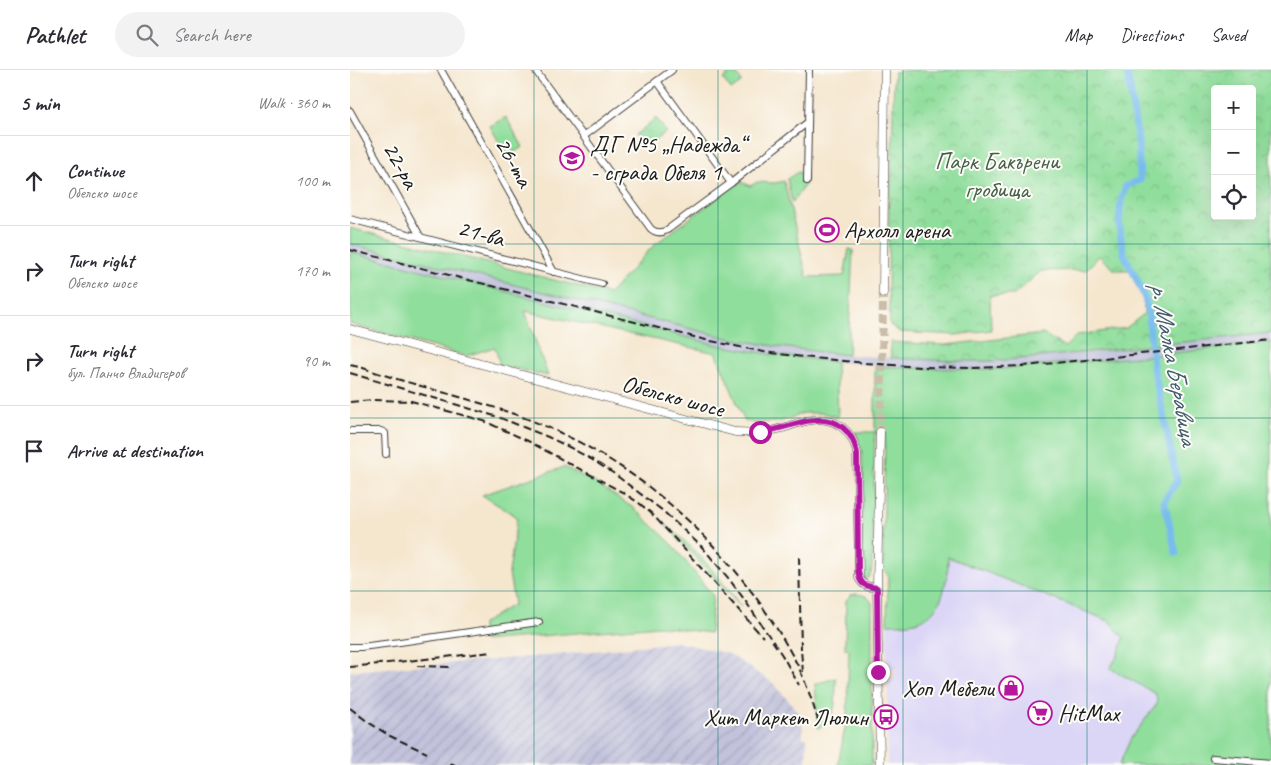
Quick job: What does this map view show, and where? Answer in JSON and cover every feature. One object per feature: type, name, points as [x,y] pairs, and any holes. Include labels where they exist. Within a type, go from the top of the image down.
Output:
[{"type":"street","name":"26-та","points":[[441,70],[554,272]]},
{"type":"street","points":[[535,70],[651,228],[659,232],[668,230],[808,122]]},
{"type":"street","points":[[584,136],[672,70]]},
{"type":"street","points":[[807,181],[809,70]]},
{"type":"street","points":[[883,293],[886,70]]},
{"type":"street","points":[[657,81],[731,183]]},
{"type":"street","name":"22-ра","points":[[350,111],[420,236]]},
{"type":"street","name":"21-ва","points":[[350,219],[602,284]]},
{"type":"street","name":"Обелско шосе","points":[[350,329],[735,432],[777,430],[812,420],[829,421],[840,425],[856,444],[859,578],[866,587],[877,588]]},
{"type":"street","points":[[350,430],[382,431],[385,433],[386,454]]},
{"type":"street","points":[[880,432],[877,588],[880,765]]},
{"type":"street","points":[[350,647],[400,642],[538,622]]},
{"type":"street","points":[[1213,758],[1271,763]]},
{"type":"shaded area","points":[[350,244],[728,338],[825,353],[918,360],[988,361],[1077,354],[1271,333],[1271,342],[1147,356],[1000,369],[911,368],[821,361],[717,345],[350,252]]},
{"type":"shaded area","points":[[948,557],[1109,621],[1124,638],[1111,668],[1156,694],[1157,704],[1131,738],[1119,765],[887,765],[888,681],[890,678],[894,678],[895,669],[890,668],[887,663],[887,624],[916,622],[948,571]]},
{"type":"shaded area","points":[[677,642],[729,654],[773,683],[802,716],[803,738],[807,738],[806,765],[350,765],[350,671],[556,655]]},
{"type":"green space","points":[[734,70],[742,82],[731,90],[723,79]]},
{"type":"green space","name":"Парк Бакърени гробища","points":[[910,70],[1271,70],[1271,333],[989,361],[891,358],[890,342],[945,345],[1043,334],[1065,347],[1077,335],[1126,328],[1144,314],[1143,299],[1129,270],[1115,270],[1099,256],[1086,270],[1041,271],[1014,295],[990,295],[991,330],[955,335],[900,332],[890,325],[888,293],[889,193],[891,189],[894,72]]},
{"type":"green space","points":[[506,117],[523,147],[507,156],[490,126]]},
{"type":"green space","points":[[656,118],[666,132],[646,147],[635,135]]},
{"type":"green space","points":[[798,172],[805,174],[806,183],[792,203],[787,179]]},
{"type":"green space","points":[[784,181],[807,277],[844,276],[849,249],[853,250],[848,355],[780,347],[728,338],[350,244],[350,228],[609,294],[654,245],[732,187],[742,182],[750,186],[757,182],[775,183]]},
{"type":"green space","points":[[350,252],[717,345],[769,354],[836,362],[838,417],[823,413],[804,413],[779,422],[753,423],[744,420],[716,353],[525,311],[548,376],[500,365],[495,347],[466,356],[350,324]]},
{"type":"green space","points":[[1271,342],[1271,765],[1119,765],[1131,738],[1157,704],[1156,694],[1110,668],[1117,657],[1124,638],[1109,621],[948,557],[944,589],[935,609],[923,619],[915,622],[887,624],[888,575],[883,569],[885,433],[875,433],[872,567],[870,575],[866,579],[862,573],[862,450],[855,432],[875,432],[875,366],[1000,369],[1147,356]]},
{"type":"green space","points":[[564,467],[591,480],[635,509],[671,543],[713,596],[710,633],[659,626],[482,641],[482,624],[514,604],[509,573],[517,517],[482,495]]},
{"type":"green space","points":[[664,523],[706,562],[741,607]]},
{"type":"green space","points":[[851,595],[865,596],[872,603],[872,765],[838,765],[847,717],[849,649],[845,649],[846,600]]},
{"type":"green space","points":[[836,678],[833,713],[825,724],[818,728],[815,684]]},
{"type":"waterway","name":"р. Малка Беравица","points":[[1127,70],[1138,141],[1140,180],[1126,186],[1121,200],[1119,222],[1124,254],[1146,301],[1153,366],[1177,481],[1164,501],[1176,553]]},
{"type":"tunnel","points":[[880,432],[883,293]]},
{"type":"railway","points":[[350,250],[706,340],[764,352],[803,357],[920,367],[971,368],[1024,366],[1271,340]]},
{"type":"railway","points":[[350,365],[531,420],[592,449],[628,472],[695,527],[752,592],[776,627],[797,664],[818,720]]},
{"type":"railway","points":[[350,373],[498,417],[569,447],[613,473],[663,511],[703,548],[744,599],[782,655],[799,685]]},
{"type":"railway","points":[[350,402],[373,400],[411,401],[484,421],[528,441],[622,492],[651,513],[763,637]]},
{"type":"railway","points":[[799,557],[803,672]]},
{"type":"railway","points":[[350,667],[492,652]]},
{"type":"railway","points":[[417,666],[452,667]]},
{"type":"railway","points":[[350,708],[390,736],[427,753]]},
{"type":"railway","points":[[450,763],[455,765]]},
{"type":"place","name":"ДГ №5 „Надежда“ - сграда Обеля 1","points":[[572,158]]},
{"type":"place","name":"Архолл арена","points":[[827,230]]},
{"type":"place","name":"Хоп Мебели","points":[[1011,688]]},
{"type":"place","name":"HitMax","points":[[1040,713]]},
{"type":"place","name":"Хит Маркет Люлин","points":[[886,717]]},
{"type":"route","points":[[760,432],[777,430],[812,420],[821,420],[840,425],[856,444],[858,571],[863,585],[877,588],[878,672]]}]
